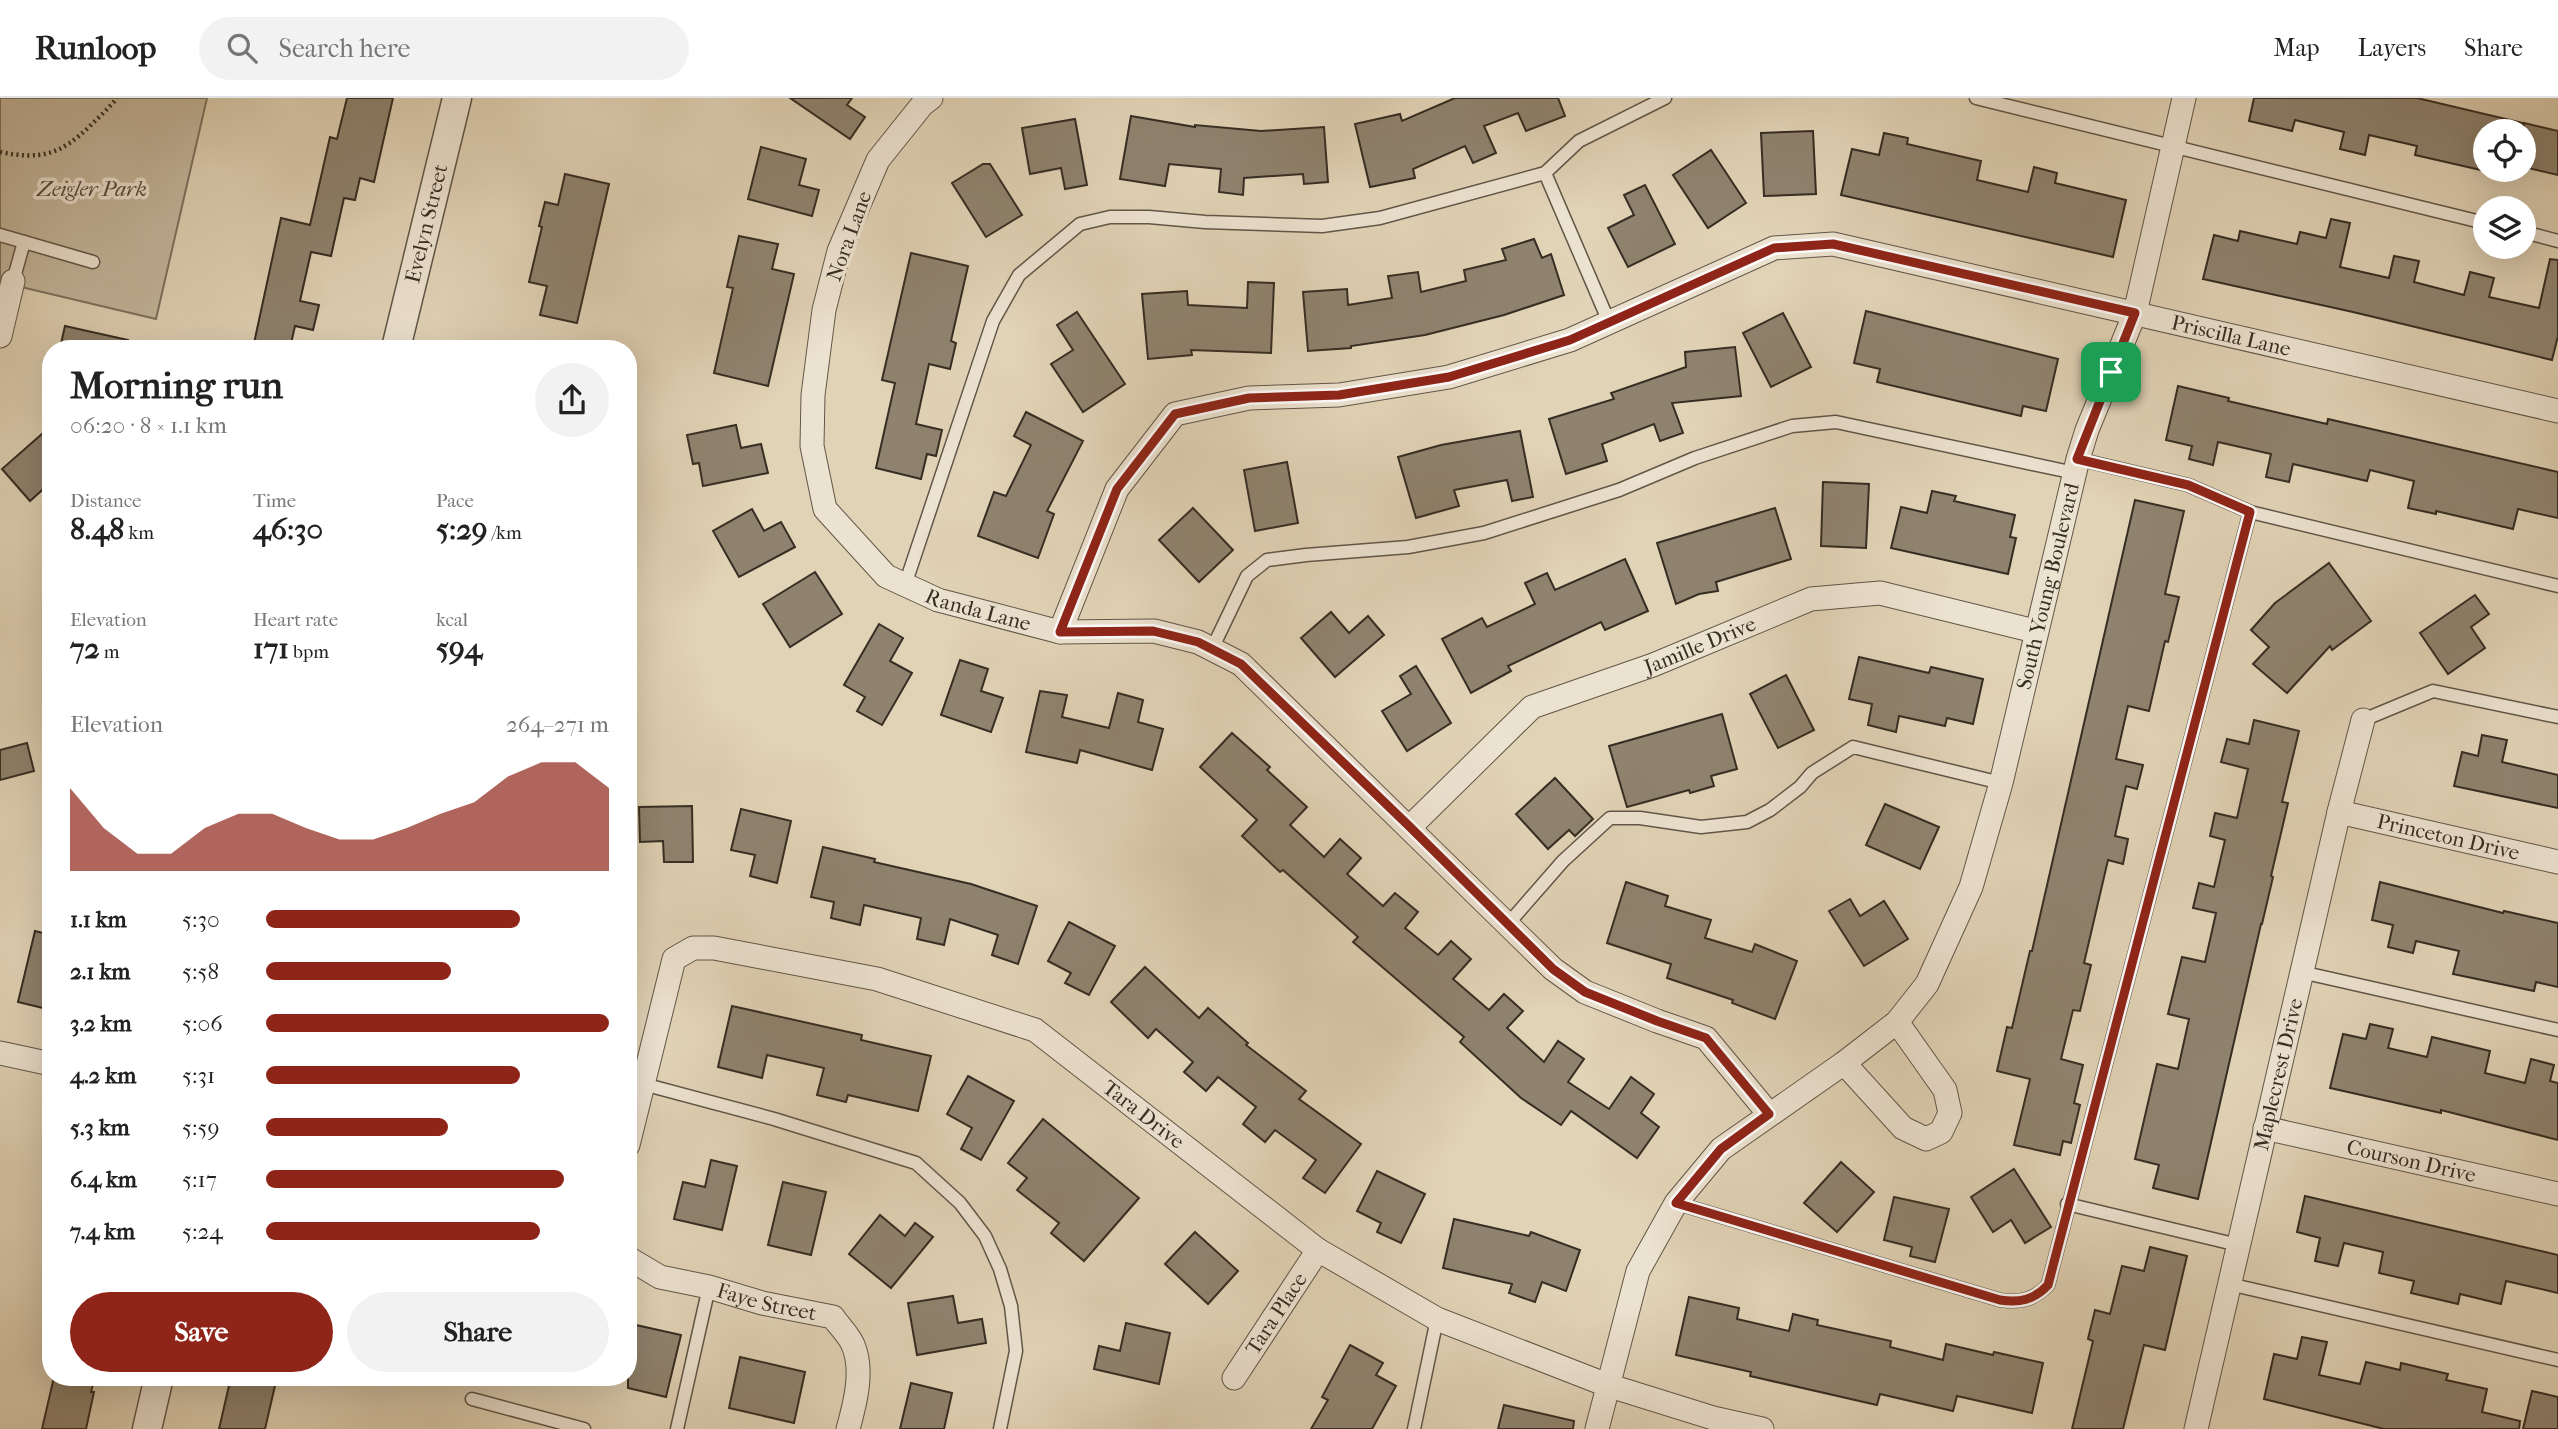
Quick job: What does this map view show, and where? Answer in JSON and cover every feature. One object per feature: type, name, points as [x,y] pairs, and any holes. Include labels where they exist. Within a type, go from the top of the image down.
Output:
[{"type":"street","name":"Evelyn Street","points":[[398,340],[457,98]]},
{"type":"street","name":"Nora Lane","points":[[813,395],[824,310],[839,251],[878,160],[922,105],[931,98]]},
{"type":"street","name":"South Young Boulevard","points":[[1597,1429],[1638,1271],[1676,1203],[1721,1149],[1844,1063],[1897,1022],[1927,984],[1971,887],[2001,783],[2076,466],[2135,313],[2183,98]]},
{"type":"street","name":"Priscilla Lane","points":[[1060,632],[1117,489],[1175,414],[1249,398],[1339,395],[1449,377],[1570,340],[1774,248],[1833,244],[2558,411]]},
{"type":"street","points":[[0,336],[13,281]]},
{"type":"street","name":"Randa Lane","points":[[813,395],[812,446],[825,509],[886,576],[938,600],[1060,632],[1153,631],[1198,642],[1241,664],[1553,969],[1585,992],[1706,1038],[1769,1114]]},
{"type":"street","name":"Jamille Drive","points":[[1410,827],[1532,707],[1654,665],[1811,599],[1880,593],[2035,631]]},
{"type":"street","name":"Maplecrest Drive","points":[[2196,1429],[2301,972],[2363,720]]},
{"type":"street","name":"Princeton Drive","points":[[2339,812],[2558,862]]},
{"type":"street","name":"Tara Drive","points":[[637,1108],[674,959],[693,948],[714,948],[877,979],[1035,1030],[1318,1250],[1437,1319],[1607,1385],[1713,1418],[1762,1429]]},
{"type":"street","points":[[1844,1063],[1903,1128],[1926,1139],[1941,1132],[1951,1113],[1945,1090],[1897,1022]]},
{"type":"street","points":[[0,1052],[42,1062]]},
{"type":"street","name":"Courson Drive","points":[[2265,1128],[2558,1194]]},
{"type":"street","name":"Tara Place","points":[[1234,1378],[1318,1250]]},
{"type":"street","name":"Faye Street","points":[[637,1263],[660,1277],[709,1287],[762,1304],[833,1317],[853,1344],[858,1365],[854,1408],[848,1429]]},
{"type":"street","points":[[147,1429],[157,1386]]},
{"type":"lane","points":[[905,585],[993,321],[1019,275],[1080,224],[1110,217],[1149,217],[1322,226],[1380,218],[1545,173],[1579,141],[1665,98]]},
{"type":"lane","points":[[1976,98],[2473,220]]},
{"type":"lane","points":[[1545,173],[1609,323]]},
{"type":"lane","points":[[0,234],[93,262]]},
{"type":"lane","points":[[2536,235],[2558,241]]},
{"type":"lane","points":[[13,281],[24,242]]},
{"type":"lane","points":[[1212,649],[1247,576],[1267,561],[1306,555],[1408,547],[1483,533],[1619,490],[1695,458],[1792,426],[1836,422],[2188,485],[2250,512],[2558,586]]},
{"type":"lane","points":[[1676,1203],[2000,1300],[2016,1302],[2038,1296],[2048,1285],[2250,512]]},
{"type":"lane","points":[[2363,720],[2433,691],[2558,717]]},
{"type":"lane","points":[[1508,924],[1563,862],[1611,818],[1640,818],[1701,827],[1746,822],[1770,810],[1800,787],[1812,773],[1853,747],[2001,783]]},
{"type":"lane","points":[[2301,972],[2558,1030]]},
{"type":"lane","points":[[643,1084],[774,1119],[916,1163],[960,1203],[985,1236],[1000,1269],[1011,1306],[1016,1351],[1000,1429]]},
{"type":"lane","points":[[2067,1204],[2238,1245]]},
{"type":"lane","points":[[2229,1284],[2558,1360]]},
{"type":"lane","points":[[677,1429],[709,1287]]},
{"type":"lane","points":[[1414,1429],[1437,1319]]},
{"type":"lane","points":[[472,1399],[584,1429]]},
{"type":"path","points":[[0,152],[28,157],[51,153],[71,144],[117,98]]},
{"type":"green space","name":"Zeigler Park","points":[[0,98],[207,98],[156,319],[0,282]]},
{"type":"building","points":[[347,98],[393,98],[374,182],[360,178],[355,200],[344,198],[331,256],[311,252],[300,301],[319,305],[313,330],[295,326],[292,340],[255,340],[281,218],[310,225],[330,137],[337,139]]},
{"type":"building","points":[[790,98],[852,98],[847,105],[865,117],[850,139]]},
{"type":"building","points":[[1455,98],[1558,98],[1565,116],[1526,131],[1518,113],[1484,126],[1496,153],[1473,163],[1465,146],[1413,169],[1415,178],[1370,187],[1355,124],[1400,114],[1402,121]]},
{"type":"building","points":[[2254,98],[2417,98],[2506,119],[2473,119],[2473,168],[2415,155],[2417,146],[2369,135],[2365,155],[2340,149],[2344,132],[2295,120],[2292,131],[2249,121]]},
{"type":"building","points":[[1131,116],[1195,127],[1261,131],[1324,127],[1328,182],[1304,184],[1303,174],[1244,178],[1243,195],[1219,192],[1221,169],[1169,164],[1165,186],[1120,179]]},
{"type":"building","points":[[1075,119],[1087,185],[1065,189],[1061,168],[1030,174],[1022,128]]},
{"type":"building","points":[[2536,126],[2558,131],[2558,175],[2536,170]]},
{"type":"building","points":[[1813,131],[1816,194],[1764,196],[1761,133]]},
{"type":"building","points":[[1884,133],[1908,138],[1907,144],[1981,161],[1977,180],[2028,192],[2034,167],[2057,173],[2055,183],[2126,200],[2113,257],[1841,195],[1852,149],[1879,155]]},
{"type":"building","points":[[761,147],[806,159],[799,185],[819,190],[812,216],[748,199]]},
{"type":"building","points":[[1711,150],[1746,203],[1708,228],[1673,175]]},
{"type":"building","points":[[983,164],[990,164],[1022,215],[986,237],[952,183]]},
{"type":"building","points":[[565,174],[609,184],[577,323],[540,315],[547,286],[529,282],[545,202],[558,205]]},
{"type":"building","points":[[1645,185],[1675,244],[1628,267],[1608,228],[1634,215],[1624,195]]},
{"type":"building","points":[[2331,219],[2350,223],[2340,267],[2389,278],[2394,256],[2419,261],[2414,282],[2464,295],[2470,272],[2494,278],[2489,297],[2539,308],[2550,259],[2558,260],[2558,336],[2552,360],[2203,279],[2214,235],[2238,241],[2240,231],[2297,244],[2300,232],[2326,238]]},
{"type":"building","points":[[739,236],[778,244],[772,269],[794,274],[768,386],[714,373],[733,288],[727,287]]},
{"type":"building","points":[[1534,239],[1542,258],[1551,254],[1564,295],[1504,315],[1425,335],[1351,348],[1308,351],[1303,292],[1347,289],[1348,305],[1392,298],[1388,276],[1418,272],[1421,292],[1466,281],[1464,270],[1506,260],[1502,249]]},
{"type":"building","points":[[911,253],[968,266],[951,341],[956,343],[950,369],[929,364],[916,424],[942,430],[936,456],[927,454],[921,479],[876,468],[895,383],[882,380]]},
{"type":"building","points":[[1248,282],[1274,283],[1271,353],[1191,350],[1192,355],[1148,359],[1142,294],[1187,291],[1188,305],[1247,308]]},
{"type":"building","points":[[1866,311],[2058,359],[2046,411],[2023,406],[2021,416],[1877,382],[1880,369],[1854,363]]},
{"type":"building","points":[[1077,312],[1125,384],[1083,412],[1051,364],[1073,350],[1057,325]]},
{"type":"building","points":[[1783,313],[1811,367],[1771,387],[1743,333]]},
{"type":"building","points":[[65,326],[128,340],[62,340]]},
{"type":"building","points":[[1735,347],[1741,396],[1672,403],[1683,433],[1660,441],[1654,424],[1602,444],[1607,461],[1566,474],[1549,419],[1614,399],[1611,393],[1686,367],[1685,352]]},
{"type":"building","points":[[2178,386],[2229,398],[2228,401],[2327,424],[2328,419],[2558,472],[2558,518],[2518,509],[2513,529],[2436,511],[2436,514],[2408,508],[2414,481],[2370,470],[2367,481],[2293,464],[2289,482],[2266,477],[2271,454],[2218,442],[2213,465],[2189,459],[2192,446],[2166,440]]},
{"type":"building","points":[[1026,412],[1083,441],[1047,511],[1054,514],[1038,558],[978,536],[994,492],[1006,496],[1031,445],[1014,436]]},
{"type":"building","points":[[736,425],[741,448],[761,444],[768,473],[703,486],[699,463],[693,464],[687,435]]},
{"type":"building","points":[[1520,431],[1533,497],[1512,501],[1507,480],[1454,490],[1459,506],[1416,518],[1398,457],[1441,445]]},
{"type":"building","points":[[42,434],[42,490],[30,501],[2,469]]},
{"type":"building","points":[[1287,462],[1298,523],[1255,531],[1244,470]]},
{"type":"building","points":[[1823,482],[1869,484],[1866,548],[1821,546]]},
{"type":"building","points":[[1932,491],[1956,496],[1954,501],[2015,515],[2010,537],[2016,538],[2008,574],[1891,548],[1901,507],[1927,513]]},
{"type":"building","points":[[2135,500],[2184,511],[2165,594],[2179,597],[2168,642],[2165,641],[2149,711],[2128,706],[2116,759],[2143,765],[2137,789],[2126,786],[2115,836],[2128,839],[2123,864],[2108,860],[2084,963],[2091,965],[2080,1011],[2073,1010],[2061,1059],[2083,1065],[2074,1103],[2080,1105],[2071,1143],[2063,1141],[2060,1155],[2014,1145],[2030,1079],[1997,1071],[2007,1027],[2012,1028],[2032,951]]},
{"type":"building","points":[[1193,508],[1233,550],[1199,582],[1159,540]]},
{"type":"building","points":[[1775,508],[1791,559],[1716,582],[1718,591],[1699,594],[1676,604],[1657,543]]},
{"type":"building","points":[[752,509],[764,531],[781,522],[795,547],[739,577],[713,531]]},
{"type":"building","points":[[1625,559],[1648,611],[1605,630],[1601,622],[1508,666],[1511,671],[1471,693],[1442,639],[1482,618],[1487,627],[1535,604],[1525,583],[1547,573],[1555,590]]},
{"type":"building","points":[[2329,563],[2371,621],[2332,650],[2330,646],[2287,693],[2253,664],[2269,647],[2251,630],[2275,603]]},
{"type":"building","points":[[815,572],[842,614],[790,647],[763,604]]},
{"type":"building","points":[[2475,595],[2489,614],[2471,627],[2485,648],[2448,674],[2420,633]]},
{"type":"building","points":[[1331,612],[1349,633],[1368,616],[1384,635],[1335,677],[1301,638]]},
{"type":"building","points":[[879,624],[903,638],[890,661],[912,673],[882,725],[857,711],[865,697],[844,685]]},
{"type":"building","points":[[1859,657],[1929,673],[1931,667],[1983,679],[1973,724],[1947,718],[1945,726],[1899,716],[1896,732],[1868,725],[1872,704],[1849,699]]},
{"type":"building","points":[[960,660],[988,669],[981,691],[1003,698],[991,732],[941,715]]},
{"type":"building","points":[[1416,666],[1451,723],[1407,751],[1382,711],[1411,694],[1400,676]]},
{"type":"building","points":[[1786,675],[1814,730],[1778,748],[1750,694]]},
{"type":"building","points":[[1040,691],[1067,695],[1062,717],[1109,728],[1118,693],[1143,700],[1138,722],[1163,729],[1152,770],[1080,750],[1077,763],[1026,752]]},
{"type":"building","points":[[1722,714],[1737,769],[1711,776],[1714,786],[1627,807],[1609,746]]},
{"type":"building","points":[[2254,720],[2299,731],[2282,802],[2288,803],[2271,876],[2273,877],[2198,1199],[2153,1188],[2159,1165],[2135,1159],[2157,1064],[2178,1069],[2189,1019],[2168,1014],[2182,957],[2205,962],[2216,913],[2193,908],[2199,883],[2214,887],[2225,840],[2210,836],[2215,813],[2237,818],[2248,769],[2221,762],[2227,739],[2249,744]]},
{"type":"building","points":[[1232,733],[1270,767],[1267,770],[1307,807],[1290,825],[1324,857],[1340,839],[1361,858],[1347,874],[1383,906],[1395,893],[1418,912],[1405,928],[1438,955],[1451,941],[1471,959],[1453,979],[1489,1010],[1504,994],[1523,1011],[1507,1028],[1544,1062],[1558,1041],[1584,1059],[1568,1082],[1609,1109],[1631,1077],[1654,1094],[1641,1113],[1659,1127],[1637,1158],[1571,1111],[1561,1125],[1521,1098],[1460,1042],[1464,1037],[1353,942],[1358,937],[1283,870],[1280,872],[1242,836],[1257,820],[1200,767]]},
{"type":"building","points":[[2482,735],[2507,740],[2502,762],[2558,775],[2558,808],[2454,786],[2462,752],[2478,756]]},
{"type":"building","points":[[27,743],[34,771],[0,780],[0,750]]},
{"type":"building","points":[[1555,778],[1593,819],[1575,836],[1569,830],[1548,849],[1516,814]]},
{"type":"building","points":[[1885,804],[1939,827],[1920,869],[1866,845]]},
{"type":"building","points":[[692,806],[693,862],[664,862],[663,841],[640,842],[639,807]]},
{"type":"building","points":[[741,809],[791,821],[777,883],[750,876],[755,855],[731,850]]},
{"type":"building","points":[[823,847],[875,859],[874,862],[971,884],[1037,906],[1018,964],[992,955],[998,935],[950,919],[944,945],[917,939],[921,918],[864,905],[860,925],[831,918],[834,902],[811,897]]},
{"type":"building","points":[[1626,882],[1668,896],[1665,906],[1711,920],[1705,938],[1752,952],[1755,944],[1797,961],[1775,1019],[1732,1003],[1733,1000],[1667,978],[1671,964],[1607,943]]},
{"type":"building","points":[[2380,882],[2503,913],[2504,911],[2558,923],[2558,987],[2536,982],[2534,991],[2453,974],[2459,951],[2416,941],[2413,953],[2388,947],[2393,925],[2372,920]]},
{"type":"building","points":[[1850,899],[1860,916],[1884,901],[1908,939],[1864,966],[1829,911]]},
{"type":"building","points":[[1069,922],[1115,946],[1089,995],[1065,983],[1071,973],[1048,961]]},
{"type":"building","points":[[35,931],[42,933],[42,1008],[18,1002]]},
{"type":"building","points":[[1145,967],[1199,1018],[1208,1008],[1248,1043],[1246,1045],[1306,1091],[1299,1099],[1361,1144],[1325,1193],[1303,1178],[1316,1160],[1275,1130],[1265,1142],[1243,1124],[1256,1107],[1218,1077],[1206,1091],[1184,1072],[1193,1062],[1156,1029],[1148,1038],[1111,1002]]},
{"type":"building","points":[[732,1006],[862,1035],[861,1040],[931,1056],[918,1111],[848,1095],[846,1102],[817,1095],[824,1068],[767,1055],[762,1078],[718,1067]]},
{"type":"building","points":[[2370,1024],[2393,1029],[2388,1048],[2427,1057],[2432,1037],[2490,1051],[2485,1073],[2525,1083],[2531,1059],[2554,1065],[2550,1081],[2558,1083],[2558,1140],[2441,1110],[2441,1113],[2330,1088],[2343,1034],[2366,1039]]},
{"type":"building","points":[[968,1076],[1014,1101],[981,1160],[961,1149],[972,1128],[947,1114]]},
{"type":"building","points":[[1043,1119],[1139,1198],[1084,1261],[1051,1233],[1059,1223],[1017,1190],[1027,1178],[1008,1163]]},
{"type":"building","points":[[711,1160],[737,1166],[722,1230],[674,1219],[683,1182],[705,1187]]},
{"type":"building","points":[[1841,1162],[1874,1192],[1837,1232],[1804,1203]]},
{"type":"building","points":[[2014,1169],[2051,1227],[2025,1243],[2011,1220],[1993,1232],[1971,1197]]},
{"type":"building","points":[[1377,1171],[1425,1194],[1401,1243],[1377,1232],[1381,1223],[1357,1211]]},
{"type":"building","points":[[783,1182],[826,1192],[811,1255],[768,1245]]},
{"type":"building","points":[[2305,1196],[2558,1255],[2558,1293],[2506,1281],[2501,1304],[2460,1294],[2458,1304],[2411,1293],[2414,1281],[2379,1273],[2383,1252],[2344,1243],[2338,1266],[2315,1261],[2320,1238],[2297,1232]]},
{"type":"building","points":[[1894,1197],[1949,1209],[1935,1262],[1910,1256],[1912,1247],[1884,1240]]},
{"type":"building","points":[[880,1215],[905,1236],[915,1223],[933,1237],[891,1288],[849,1254]]},
{"type":"building","points":[[1454,1219],[1529,1236],[1531,1232],[1580,1250],[1566,1291],[1542,1282],[1535,1302],[1509,1293],[1512,1284],[1443,1268]]},
{"type":"building","points":[[1195,1232],[1238,1271],[1208,1304],[1165,1264]]},
{"type":"building","points":[[2150,1247],[2187,1256],[2165,1350],[2144,1345],[2123,1429],[2072,1429],[2093,1341],[2088,1339],[2095,1310],[2110,1314],[2122,1266],[2144,1271]]},
{"type":"building","points":[[953,1296],[958,1323],[982,1319],[986,1343],[917,1355],[908,1303]]},
{"type":"building","points":[[1689,1297],[1739,1308],[1737,1319],[1789,1331],[1793,1314],[1818,1320],[1817,1325],[1891,1341],[1890,1347],[1943,1360],[1946,1344],[2043,1363],[2032,1413],[1957,1396],[1953,1411],[1880,1394],[1877,1405],[1750,1376],[1751,1372],[1676,1355]]},
{"type":"building","points":[[1126,1323],[1170,1333],[1159,1384],[1094,1369],[1099,1346],[1120,1351]]},
{"type":"building","points":[[637,1325],[681,1335],[666,1397],[628,1388],[637,1386]]},
{"type":"building","points":[[2302,1337],[2327,1342],[2319,1375],[2360,1384],[2366,1362],[2400,1370],[2401,1363],[2448,1374],[2446,1380],[2487,1389],[2482,1412],[2520,1421],[2519,1429],[2384,1429],[2264,1399],[2274,1354],[2297,1359]]},
{"type":"building","points":[[1350,1345],[1383,1363],[1376,1375],[1396,1386],[1372,1429],[1311,1429],[1328,1400],[1322,1397]]},
{"type":"building","points":[[740,1357],[805,1372],[794,1423],[729,1408]]},
{"type":"building","points":[[911,1383],[952,1393],[944,1429],[900,1429]]},
{"type":"building","points":[[52,1386],[93,1386],[91,1392],[94,1392],[86,1429],[42,1429]]},
{"type":"building","points":[[229,1386],[275,1386],[265,1429],[219,1429]]},
{"type":"building","points":[[2532,1391],[2558,1397],[2558,1429],[2523,1429]]},
{"type":"building","points":[[1504,1405],[1574,1421],[1573,1429],[1498,1429]]},
{"type":"route","points":[[1833,244],[2135,313],[2111,372],[2077,459],[2188,485],[2250,512],[2048,1285],[2038,1296],[2016,1302],[2000,1300],[1676,1203],[1721,1149],[1769,1114],[1706,1038],[1585,992],[1553,969],[1241,664],[1198,642],[1153,631],[1060,632],[1117,489],[1175,414],[1249,398],[1339,395],[1449,377],[1570,340],[1774,248],[1833,244]]}]
